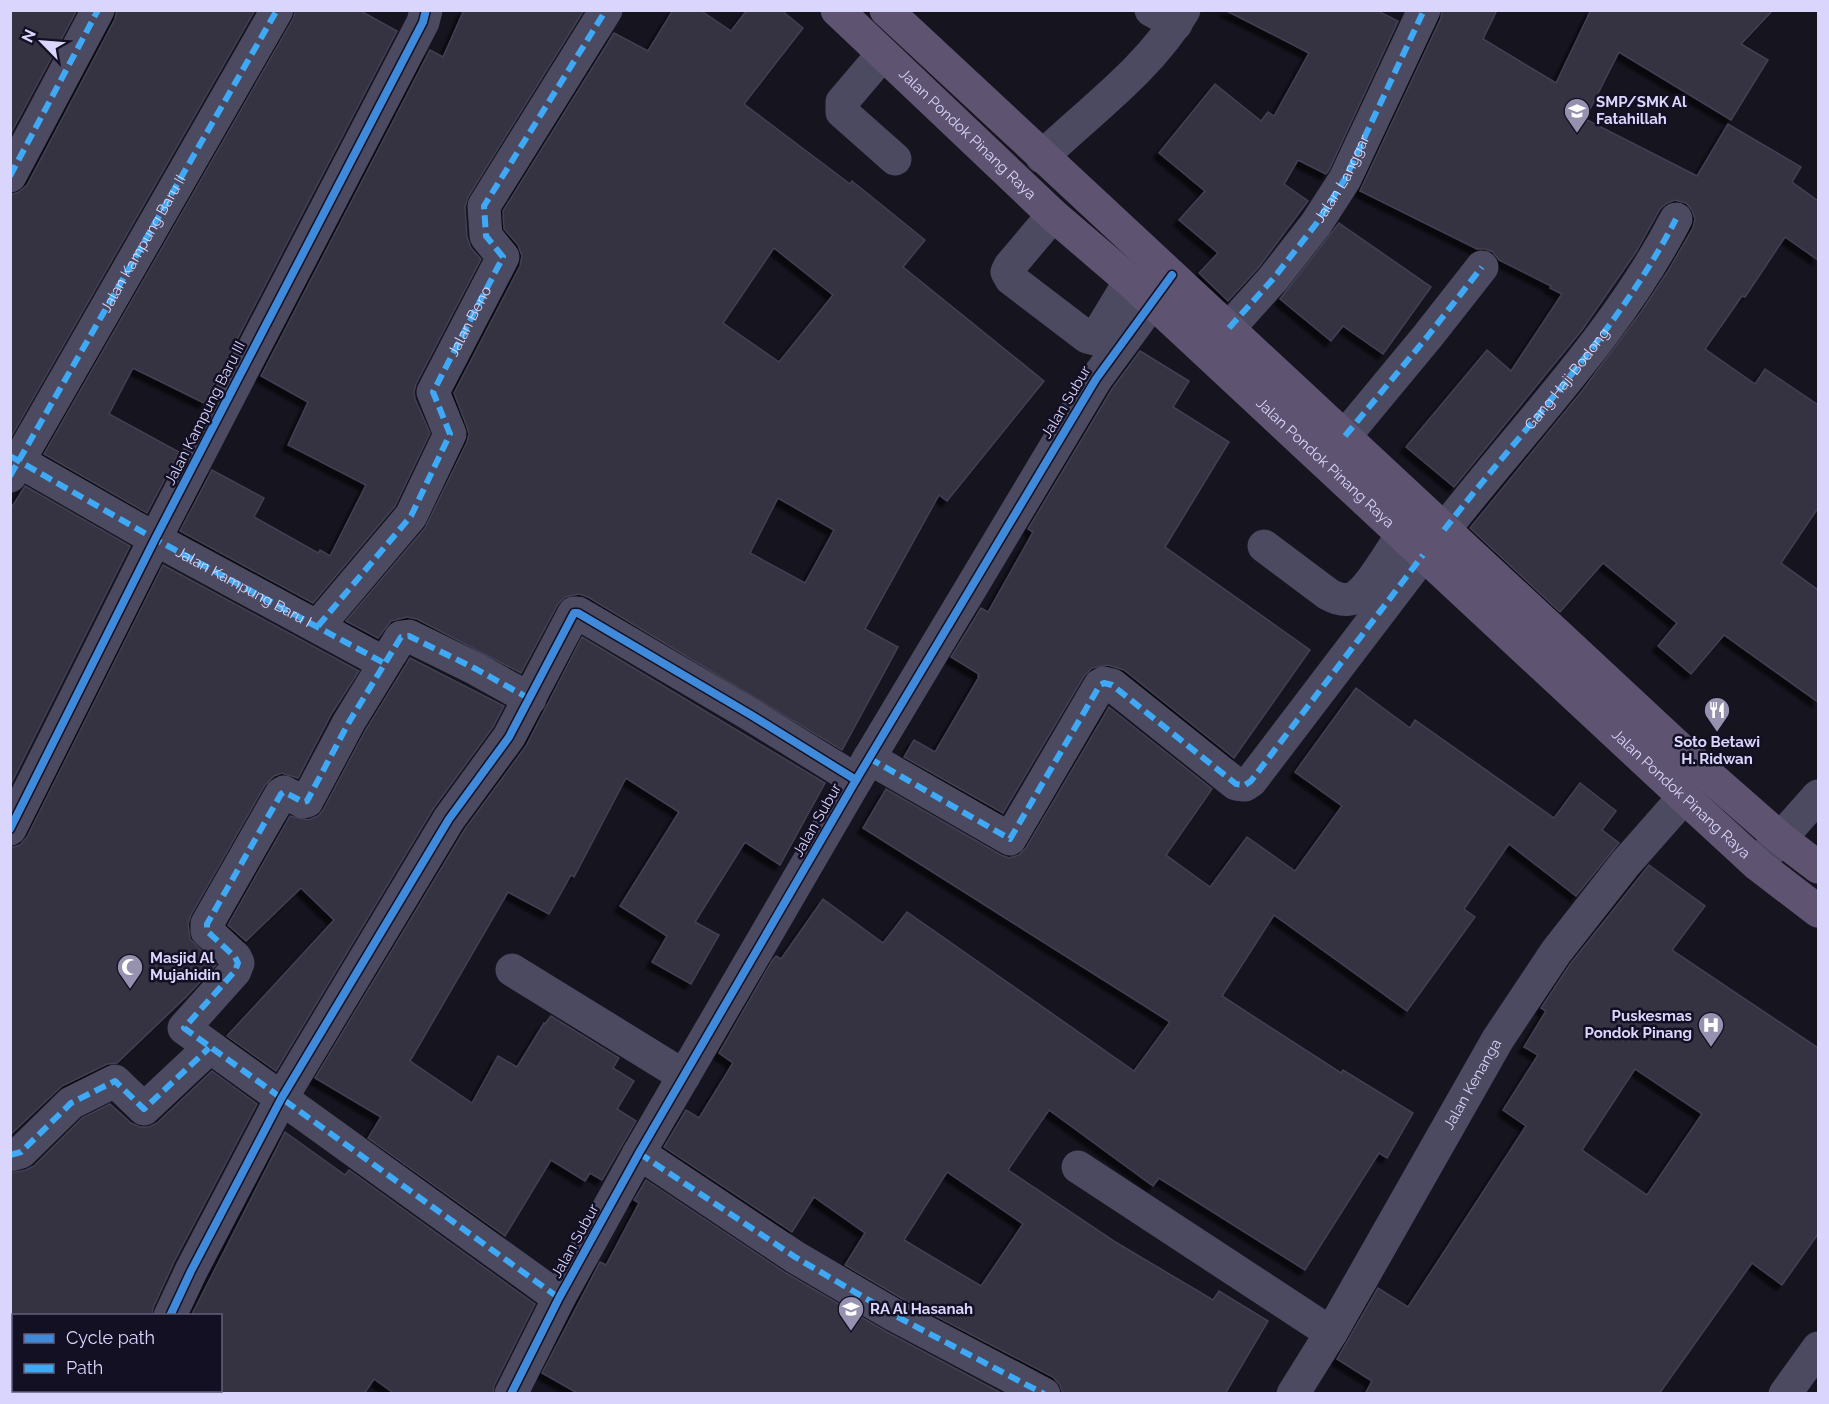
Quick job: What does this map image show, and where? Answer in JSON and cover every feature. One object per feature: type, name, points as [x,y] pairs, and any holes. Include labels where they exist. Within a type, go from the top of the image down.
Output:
[{"type":"main road","name":"Jalan Pondok Pinang Raya","points":[[837,10],[882,55],[1053,214],[1141,291],[1758,865],[1818,911]]},
{"type":"main road","points":[[886,10],[1706,773],[1780,838],[1818,867]]},
{"type":"main road","points":[[1684,797],[1706,773]]},
{"type":"street","points":[[10,176],[98,10]]},
{"type":"street","name":"Jalan Kampung Baru II","points":[[13,464],[277,10]]},
{"type":"street","name":"Jalan Kampung Baru III","points":[[10,829],[155,539],[423,22],[426,10]]},
{"type":"street","name":"Jalan Beno","points":[[318,626],[411,516],[450,434],[433,392],[503,256],[486,236],[484,206],[606,10]]},
{"type":"street","name":"Jalan Langgar","points":[[1229,328],[1288,261],[1316,224],[1345,179],[1424,10]]},
{"type":"street","points":[[1042,157],[1125,83],[1171,15]]},
{"type":"street","points":[[882,55],[842,102],[840,108],[895,159]]},
{"type":"street","points":[[1053,214],[1008,270],[1011,279],[1087,338],[1095,339],[1141,291]]},
{"type":"street","name":"Gang Haji Bodong","points":[[1444,530],[1589,353],[1622,309],[1663,245],[1676,219]]},
{"type":"street","points":[[1345,436],[1482,267]]},
{"type":"street","name":"Jalan Subur","points":[[511,1394],[559,1298],[639,1153],[863,769],[1095,379],[1141,291],[1172,275]]},
{"type":"street","name":"Jalan Kampung Baru I","points":[[13,464],[384,663]]},
{"type":"street","points":[[1264,546],[1328,594],[1339,600],[1349,600],[1356,597],[1412,545]]},
{"type":"street","points":[[171,1314],[281,1099],[449,819],[508,737],[573,614],[577,612],[751,715],[1010,839],[1100,686],[1107,683],[1236,784],[1245,785],[1251,781],[1412,545]]},
{"type":"street","points":[[10,1155],[21,1152],[72,1103],[116,1081],[144,1108],[197,1038],[238,963],[235,957],[207,931],[207,924],[281,794],[284,792],[303,802],[307,801],[349,723],[401,637],[409,636],[530,699]]},
{"type":"street","points":[[1758,865],[1818,796]]},
{"type":"street","name":"Jalan Kenanga","points":[[1293,1394],[1331,1333],[1498,1039],[1556,952],[1625,864],[1684,797]]},
{"type":"street","points":[[512,970],[684,1076]]},
{"type":"street","name":"Jalan Subur","points":[[197,1038],[559,1298]]},
{"type":"street","points":[[639,1153],[795,1257],[894,1315],[1044,1394]]},
{"type":"street","points":[[1078,1167],[1331,1333]]},
{"type":"street","points":[[1785,1394],[1818,1348]]},
{"type":"building","points":[[10,10],[77,10],[10,135]]},
{"type":"building","points":[[117,10],[255,10],[11,437],[10,195],[19,192],[27,185],[115,19]]},
{"type":"building","points":[[296,10],[359,10],[397,31],[204,403],[133,368],[109,414],[179,452],[147,513],[44,454],[293,19]]},
{"type":"building","points":[[464,10],[584,10],[468,197],[465,207],[467,237],[471,248],[481,259],[416,384],[415,399],[430,433],[395,506],[313,603],[180,531],[212,470],[264,498],[254,517],[318,553],[320,550],[330,556],[366,485],[288,445],[308,402],[261,376],[430,50],[443,57]]},
{"type":"building","points":[[673,10],[700,10],[731,31],[747,10],[781,10],[803,28],[744,104],[850,184],[852,181],[925,240],[903,267],[1044,381],[947,501],[939,495],[865,629],[898,647],[842,750],[588,597],[579,594],[565,597],[558,604],[521,673],[417,619],[407,617],[391,621],[378,638],[346,621],[425,528],[467,442],[469,434],[454,393],[520,266],[522,256],[518,245],[504,229],[503,211],[614,33],[648,51]],"holes":[[[774,248],[833,295],[779,362],[723,323]],[[778,498],[834,530],[805,583],[750,553]]]},
{"type":"building","points":[[1225,10],[1376,10],[1398,21],[1329,170],[1326,174],[1298,160],[1284,184],[1308,201],[1259,267],[1228,301],[1199,273],[1218,253],[1179,220],[1205,191],[1159,153],[1215,84],[1261,121],[1268,112],[1274,116],[1309,53]]},
{"type":"building","points":[[1442,10],[1497,10],[1483,39],[1556,83],[1591,10],[1773,10],[1741,44],[1768,60],[1731,120],[1619,52],[1585,119],[1697,176],[1728,124],[1801,167],[1792,182],[1818,201],[1818,260],[1785,237],[1745,297],[1742,296],[1705,349],[1755,384],[1765,369],[1818,405],[1818,508],[1781,563],[1818,590],[1818,702],[1724,635],[1691,674],[1658,646],[1677,623],[1603,563],[1560,612],[1470,528],[1582,391],[1641,312],[1693,228],[1695,219],[1686,203],[1675,200],[1660,209],[1636,252],[1582,330],[1454,487],[1406,447],[1487,350],[1511,371],[1562,294],[1550,288],[1551,286],[1499,260],[1493,252],[1477,249],[1360,191],[1441,18]]},
{"type":"building","points":[[1339,223],[1431,287],[1383,354],[1343,326],[1331,341],[1280,299]]},
{"type":"building","points":[[1140,351],[1189,381],[1173,407],[1229,442],[1165,547],[1310,650],[1234,758],[1124,670],[1108,665],[1092,668],[1084,676],[1003,813],[904,757],[914,740],[935,752],[979,677],[979,674],[951,657],[981,608],[988,612],[1033,532],[1028,529],[1112,389]]},
{"type":"building","points":[[25,486],[130,546],[10,786],[10,510]]},
{"type":"building","points":[[163,565],[359,671],[332,713],[298,778],[282,773],[274,776],[265,785],[191,915],[188,924],[190,939],[216,965],[117,1063],[107,1064],[62,1086],[10,1135],[10,848],[20,845],[27,837]]},
{"type":"building","points":[[582,637],[825,783],[780,865],[745,842],[695,922],[719,935],[691,984],[652,962],[667,936],[620,906],[679,812],[626,778],[574,877],[571,875],[549,914],[508,892],[410,1061],[472,1103],[498,1056],[517,1067],[544,1023],[551,1016],[619,1058],[613,1068],[634,1081],[617,1109],[636,1121],[602,1180],[590,1173],[585,1181],[551,1160],[505,1236],[368,1138],[381,1117],[315,1078],[465,829],[526,746]]},
{"type":"building","points":[[410,658],[504,706],[493,727],[433,809],[276,1071],[227,1036],[334,920],[301,888],[246,941],[228,925],[290,816],[308,820],[318,816],[323,810],[365,731]]},
{"type":"building","points":[[1356,688],[1410,728],[1415,720],[1554,818],[1580,783],[1616,811],[1602,830],[1619,843],[1576,896],[1509,844],[1464,909],[1475,917],[1407,1011],[1274,915],[1222,996],[1341,1073],[1343,1070],[1413,1113],[1387,1158],[1379,1153],[1305,1270],[1159,1178],[1153,1186],[1049,1110],[1008,1170],[1117,1243],[1213,1300],[1219,1291],[1268,1321],[1225,1394],[1063,1394],[1060,1385],[1053,1377],[903,1299],[845,1265],[865,1233],[814,1197],[792,1232],[664,1147],[686,1110],[699,1118],[733,1063],[719,1053],[772,961],[776,956],[781,959],[823,899],[883,943],[907,912],[1134,1071],[1170,1022],[863,828],[886,789],[1001,855],[1009,858],[1019,855],[1026,848],[1109,707],[1212,789],[1166,855],[1210,887],[1247,837],[1295,871],[1342,806],[1295,772]],"holes":[[[947,1172],[1023,1224],[981,1286],[904,1240]]]},
{"type":"building","points":[[1649,865],[1705,906],[1672,950],[1818,1048],[1818,1234],[1782,1285],[1752,1263],[1659,1394],[1365,1394],[1372,1381],[1337,1359],[1378,1288],[1408,1307],[1526,1126],[1503,1110],[1538,1055],[1524,1047],[1546,1011],[1541,1008],[1571,963]],"holes":[[[1635,1069],[1702,1114],[1647,1195],[1582,1150]]]},
{"type":"building","points":[[212,1071],[257,1104],[174,1262],[152,1314],[12,1314],[10,1316],[10,1173],[34,1166],[82,1118],[110,1104],[131,1123],[140,1127],[149,1127],[157,1123]]},
{"type":"building","points":[[285,1132],[345,1175],[349,1170],[535,1304],[494,1386],[493,1394],[395,1394],[374,1379],[364,1394],[201,1394],[202,1392],[222,1392],[222,1314],[192,1314]]},
{"type":"building","points":[[646,1180],[786,1273],[885,1331],[1003,1394],[579,1394],[542,1373],[600,1262],[606,1265],[639,1203],[634,1200]]},
{"type":"marked path","points":[[10,176],[98,10]]},
{"type":"marked path","points":[[10,476],[277,10]]},
{"type":"marked path","points":[[318,626],[411,516],[450,434],[433,392],[503,257],[486,236],[484,206],[606,10]]},
{"type":"marked path","points":[[1229,328],[1273,279],[1316,224],[1345,179],[1424,10]]},
{"type":"marked path","points":[[1444,530],[1597,341],[1626,302],[1676,219]]},
{"type":"marked path","points":[[1345,436],[1482,267]]},
{"type":"marked path","points":[[10,456],[155,539],[384,663]]},
{"type":"marked path","points":[[869,758],[1010,839],[1100,685],[1104,683],[1112,685],[1236,784],[1245,785],[1251,781],[1423,555]]},
{"type":"marked path","points":[[530,699],[409,636],[401,637],[349,722],[307,801],[303,802],[284,792],[281,794],[207,924],[207,931],[235,957],[238,963],[235,971],[184,1028],[559,1298]]},
{"type":"marked path","points":[[10,1155],[21,1152],[71,1103],[115,1081],[144,1109],[209,1048]]},
{"type":"marked path","points":[[639,1153],[795,1257],[894,1315],[1044,1394]]},
{"type":"cycle path","points":[[10,829],[155,539],[423,22],[426,10]]},
{"type":"cycle path","points":[[511,1394],[559,1298],[639,1153],[856,780],[1096,379],[1172,275]]},
{"type":"cycle path","points":[[171,1314],[281,1099],[449,819],[509,737],[574,613],[578,613],[751,715],[856,780]]},
{"type":"place","name":"SMP/SMK Al Fatahillah","points":[[1577,134]]},
{"type":"place","name":"Soto Betawi H. Ridwan","points":[[1717,733]]},
{"type":"place","name":"Masjid Al Mujahidin","points":[[130,990]]},
{"type":"place","name":"Puskesmas Pondok Pinang","points":[[1711,1048]]},
{"type":"place","name":"RA Al Hasanah","points":[[851,1332]]}]
